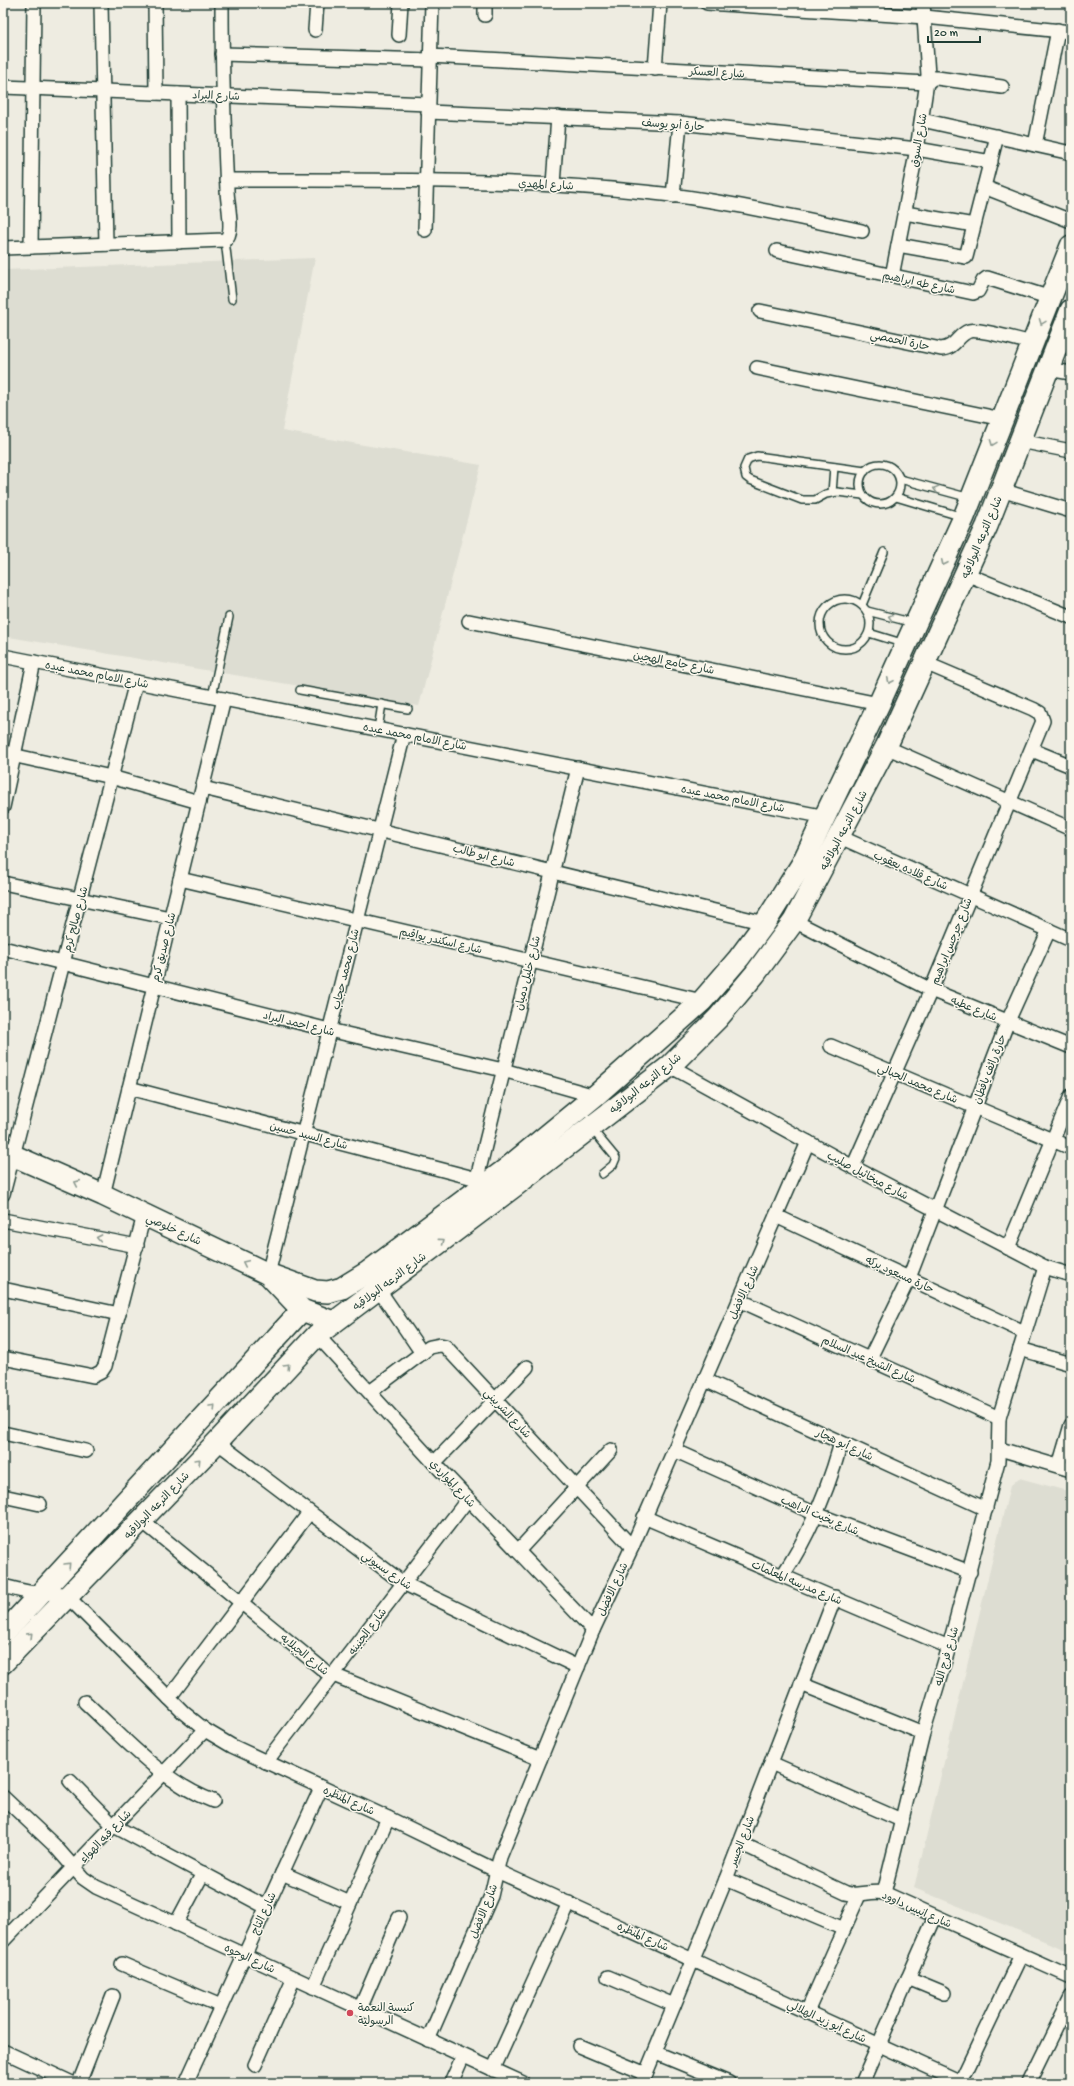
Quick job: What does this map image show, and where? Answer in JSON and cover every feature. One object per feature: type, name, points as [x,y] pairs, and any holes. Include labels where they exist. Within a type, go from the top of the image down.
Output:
[{"type":"main road","name":"شارع الترعه البولاقيه","points":[[3,1663],[217,1442],[316,1335],[378,1290],[497,1179],[595,1096],[702,1001],[765,923],[802,864],[826,817],[968,508],[1071,246]]},
{"type":"main road","name":"شارع الترعه البولاقيه","points":[[268,1274],[315,1291],[328,1292],[342,1288],[368,1272],[497,1179],[591,1127],[670,1066],[732,1001],[755,974],[794,921],[840,837],[886,747],[987,526],[1071,310]]},
{"type":"main road","points":[[968,508],[987,526]]},
{"type":"main road","name":"شارع خلوصي","points":[[8,1153],[103,1195],[268,1274],[302,1310],[333,1322]]},
{"type":"main road","points":[[3,1634],[302,1310]]},
{"type":"street","points":[[32,247],[34,3]]},
{"type":"street","points":[[101,3],[106,244]]},
{"type":"street","points":[[155,3],[156,93]]},
{"type":"street","points":[[3,248],[225,240],[231,231],[226,180],[222,3]]},
{"type":"street","points":[[315,30],[317,3]]},
{"type":"street","points":[[400,35],[401,3]]},
{"type":"street","points":[[425,230],[425,181],[432,3]]},
{"type":"street","points":[[654,69],[660,3]]},
{"type":"street","points":[[707,3],[925,16],[1071,32]]},
{"type":"street","name":"شارع السوق","points":[[892,276],[917,149],[927,83],[928,65],[923,3]]},
{"type":"street","points":[[1035,145],[1058,30]]},
{"type":"street","name":"شارع العسكر","points":[[222,54],[430,58],[927,83],[933,78],[937,78],[1002,87]]},
{"type":"street","name":"شارع البراد","points":[[3,88],[223,95],[428,108]]},
{"type":"street","points":[[178,94],[179,242]]},
{"type":"street","name":"حارة أبو يوسف","points":[[428,108],[558,117],[680,123],[917,149],[991,162]]},
{"type":"street","points":[[553,184],[558,117]]},
{"type":"street","points":[[922,120],[1071,153]]},
{"type":"street","points":[[673,196],[680,123]]},
{"type":"street","points":[[898,245],[966,257],[997,136]]},
{"type":"street","name":"شارع المهدي","points":[[226,180],[425,181],[553,184],[673,196],[754,208],[862,231]]},
{"type":"street","points":[[984,187],[1071,221]]},
{"type":"street","points":[[905,212],[974,225]]},
{"type":"street","name":"شارع طه ابراهيم","points":[[778,251],[973,293],[978,291],[983,281],[987,278],[1051,298]]},
{"type":"street","name":"حارة الحمصي","points":[[760,311],[941,349],[952,347],[964,334],[974,330],[1033,343]]},
{"type":"street","points":[[757,368],[1002,419]]},
{"type":"street","points":[[1048,370],[1071,373]]},
{"type":"street","points":[[1020,441],[1071,451]]},
{"type":"street","points":[[1001,490],[1071,511]]},
{"type":"street","points":[[966,574],[1071,617]]},
{"type":"street","name":"شارع جامع الهجين","points":[[468,621],[879,704]]},
{"type":"street","name":"شارع الامام محمد عبده","points":[[3,656],[826,817]]},
{"type":"street","points":[[3,807],[9,754],[34,662]]},
{"type":"street","name":"شارع جرجس ابراهيم","points":[[853,1167],[931,990],[1043,721],[1040,713],[925,663]]},
{"type":"street","name":"شارع صالح كرم","points":[[3,1194],[8,1153],[63,963],[136,682]]},
{"type":"street","name":"شارع صديق كرم","points":[[103,1195],[203,788],[218,698]]},
{"type":"street","name":"شارع محمد حجاب","points":[[268,1274],[404,734]]},
{"type":"street","points":[[886,747],[1071,829]]},
{"type":"street","points":[[1032,750],[1071,766]]},
{"type":"street","points":[[9,754],[111,777],[199,802]]},
{"type":"street","name":"شارع خليل دميان","points":[[497,1179],[504,1070],[578,768]]},
{"type":"street","name":"شارع ابو طالب","points":[[203,788],[765,923]]},
{"type":"street","name":"شارع قلاده يعقوب","points":[[840,837],[969,896],[1071,940]]},
{"type":"street","name":"شارع اسكندر يواقيم","points":[[180,878],[702,1001]]},
{"type":"street","points":[[3,883],[67,898],[80,899],[170,918]]},
{"type":"street","name":"شارع عطيه","points":[[794,921],[931,990],[1071,1046]]},
{"type":"street","name":"حارة رائف يافطان","points":[[869,1360],[909,1278],[1008,1021],[1049,930]]},
{"type":"street","name":"شارع احمد البراد","points":[[3,948],[329,1030],[504,1070],[595,1096]]},
{"type":"street","name":"شارع محمد الجبالي","points":[[831,1046],[1071,1148]]},
{"type":"street","name":"شارع ميخائيل صليب","points":[[670,1066],[853,1167],[1008,1248],[1045,1267],[1071,1275]]},
{"type":"street","name":"شارع السيد حسين","points":[[129,1088],[303,1133],[497,1179]]},
{"type":"street","points":[[1008,1248],[1071,1096]]},
{"type":"street","name":"شارع الافضل","points":[[428,2040],[491,1896],[500,1857],[593,1630],[632,1547],[808,1142]]},
{"type":"street","points":[[3,1358],[93,1376],[101,1372],[105,1366],[144,1215]]},
{"type":"street","name":"حارة مسعود بركه","points":[[776,1216],[1024,1332]]},
{"type":"street","points":[[3,1220],[137,1246]]},
{"type":"street","name":"شارع فرج الله","points":[[884,1893],[923,1733],[949,1647],[986,1509],[1000,1448],[998,1430],[999,1418],[1045,1267]]},
{"type":"street","points":[[3,1289],[119,1314]]},
{"type":"street","points":[[378,1290],[422,1353]]},
{"type":"street","name":"شارع الشيخ عبد السلام","points":[[739,1300],[999,1418]]},
{"type":"street","name":"شارع المواردي","points":[[316,1335],[434,1463],[593,1630]]},
{"type":"street","name":"شارع الشربيني","points":[[370,1392],[422,1353],[435,1345],[444,1346],[632,1547]]},
{"type":"street","points":[[1020,1350],[1071,1364]]},
{"type":"street","points":[[434,1463],[527,1367]]},
{"type":"street","name":"شارع أبو هجار","points":[[705,1380],[986,1509]]},
{"type":"street","points":[[1000,1448],[1065,1468],[1071,1425]]},
{"type":"street","points":[[3,1433],[86,1451]]},
{"type":"street","name":"شارع بسيوني","points":[[217,1442],[403,1583],[578,1667]]},
{"type":"street","points":[[783,1575],[795,1557],[816,1514],[832,1473],[841,1442]]},
{"type":"street","points":[[518,1551],[611,1450]]},
{"type":"street","name":"شارع بخيت الراهب","points":[[674,1450],[816,1514],[970,1572]]},
{"type":"street","points":[[3,1496],[40,1504]]},
{"type":"street","name":"شارع الجنينه","points":[[266,1762],[468,1499]]},
{"type":"street","points":[[169,1698],[309,1513]]},
{"type":"street","name":"شارع مدرسه المعلمات","points":[[644,1518],[783,1575],[949,1647]]},
{"type":"street","name":"شارع الجبلايه","points":[[142,1520],[332,1676],[540,1759]]},
{"type":"street","points":[[3,1586],[41,1594],[55,1592],[68,1597]]},
{"type":"street","name":"شارع المنظره","points":[[68,1597],[169,1698],[205,1730],[232,1746],[497,1870],[694,1959]]},
{"type":"street","name":"شارع الجسر","points":[[644,2079],[656,2053],[740,1844],[835,1597]]},
{"type":"street","points":[[801,1684],[923,1733]]},
{"type":"street","points":[[84,1702],[164,1774],[194,1794],[213,1801]]},
{"type":"street","name":"شارع قبه الهواء","points":[[3,1941],[74,1869],[205,1730]]},
{"type":"street","points":[[771,1763],[901,1820]]},
{"type":"street","points":[[70,1781],[114,1826],[266,1907]]},
{"type":"street","name":"شارع التاج","points":[[186,2083],[321,1788]]},
{"type":"street","name":"شارع الوجوه","points":[[3,1797],[54,1845],[74,1869],[96,1887],[522,2083]]},
{"type":"street","points":[[313,1987],[388,1818]]},
{"type":"street","name":"شارع انيس داوود","points":[[740,1844],[846,1892],[859,1894],[876,1892],[884,1893],[1071,1977]]},
{"type":"street","points":[[176,1924],[202,1873]]},
{"type":"street","points":[[282,1873],[350,1903]]},
{"type":"street","points":[[726,1879],[844,1929]]},
{"type":"street","points":[[807,2012],[859,1894]]},
{"type":"street","points":[[493,2070],[569,1903]]},
{"type":"street","points":[[862,2083],[935,1917]]},
{"type":"street","points":[[360,2009],[399,1918]]},
{"type":"street","points":[[960,2082],[1021,1955]]},
{"type":"street","name":"شارع أبو زيد الهلالي","points":[[694,1959],[878,2046],[960,2082]]},
{"type":"street","points":[[122,1964],[221,2006]]},
{"type":"street","points":[[608,1977],[674,2005]]},
{"type":"street","points":[[255,2065],[294,1978]]},
{"type":"street","points":[[908,1978],[944,1993]]},
{"type":"street","points":[[79,2083],[113,1996]]},
{"type":"street","points":[[1028,2083],[1071,1997]]},
{"type":"street","points":[[579,2046],[644,2079]]},
{"type":"street","points":[[3,2051],[72,2083]]},
{"type":"street","points":[[656,2053],[729,2083]]},
{"type":"street","points":[[451,2083],[463,2056]]},
{"type":"lane","points":[[225,240],[232,299]]},
{"type":"lane","points":[[863,495],[860,482],[865,471],[876,464],[888,465],[898,474],[900,479],[899,492],[896,497],[891,501],[879,504],[873,503],[863,495],[832,493],[815,500],[795,499],[750,480],[746,477],[744,468],[748,459],[757,456],[865,471]]},
{"type":"lane","points":[[832,493],[834,467]]},
{"type":"lane","points":[[900,479],[968,508]]},
{"type":"lane","points":[[896,497],[968,508]]},
{"type":"lane","points":[[862,604],[884,552]]},
{"type":"lane","points":[[847,598],[862,604],[867,611],[870,618],[869,633],[859,645],[843,649],[829,643],[820,629],[822,614],[832,602],[847,598]]},
{"type":"lane","points":[[867,611],[916,623]]},
{"type":"lane","points":[[218,698],[229,618]]},
{"type":"lane","points":[[869,633],[906,644]]},
{"type":"lane","points":[[300,690],[408,709]]},
{"type":"lane","points":[[378,729],[382,704]]},
{"type":"lane","points":[[591,1127],[616,1158],[613,1165],[602,1174]]},
{"type":"shaded area","points":[[315,258],[282,431],[481,465],[419,706],[3,636],[3,270]]},
{"type":"shaded area","points":[[1019,1478],[1071,1492],[1071,1952],[914,1888],[1010,1486]]},
{"type":"place","name":"كنيسة النعمة الرسولية","points":[[350,2013]]}]
